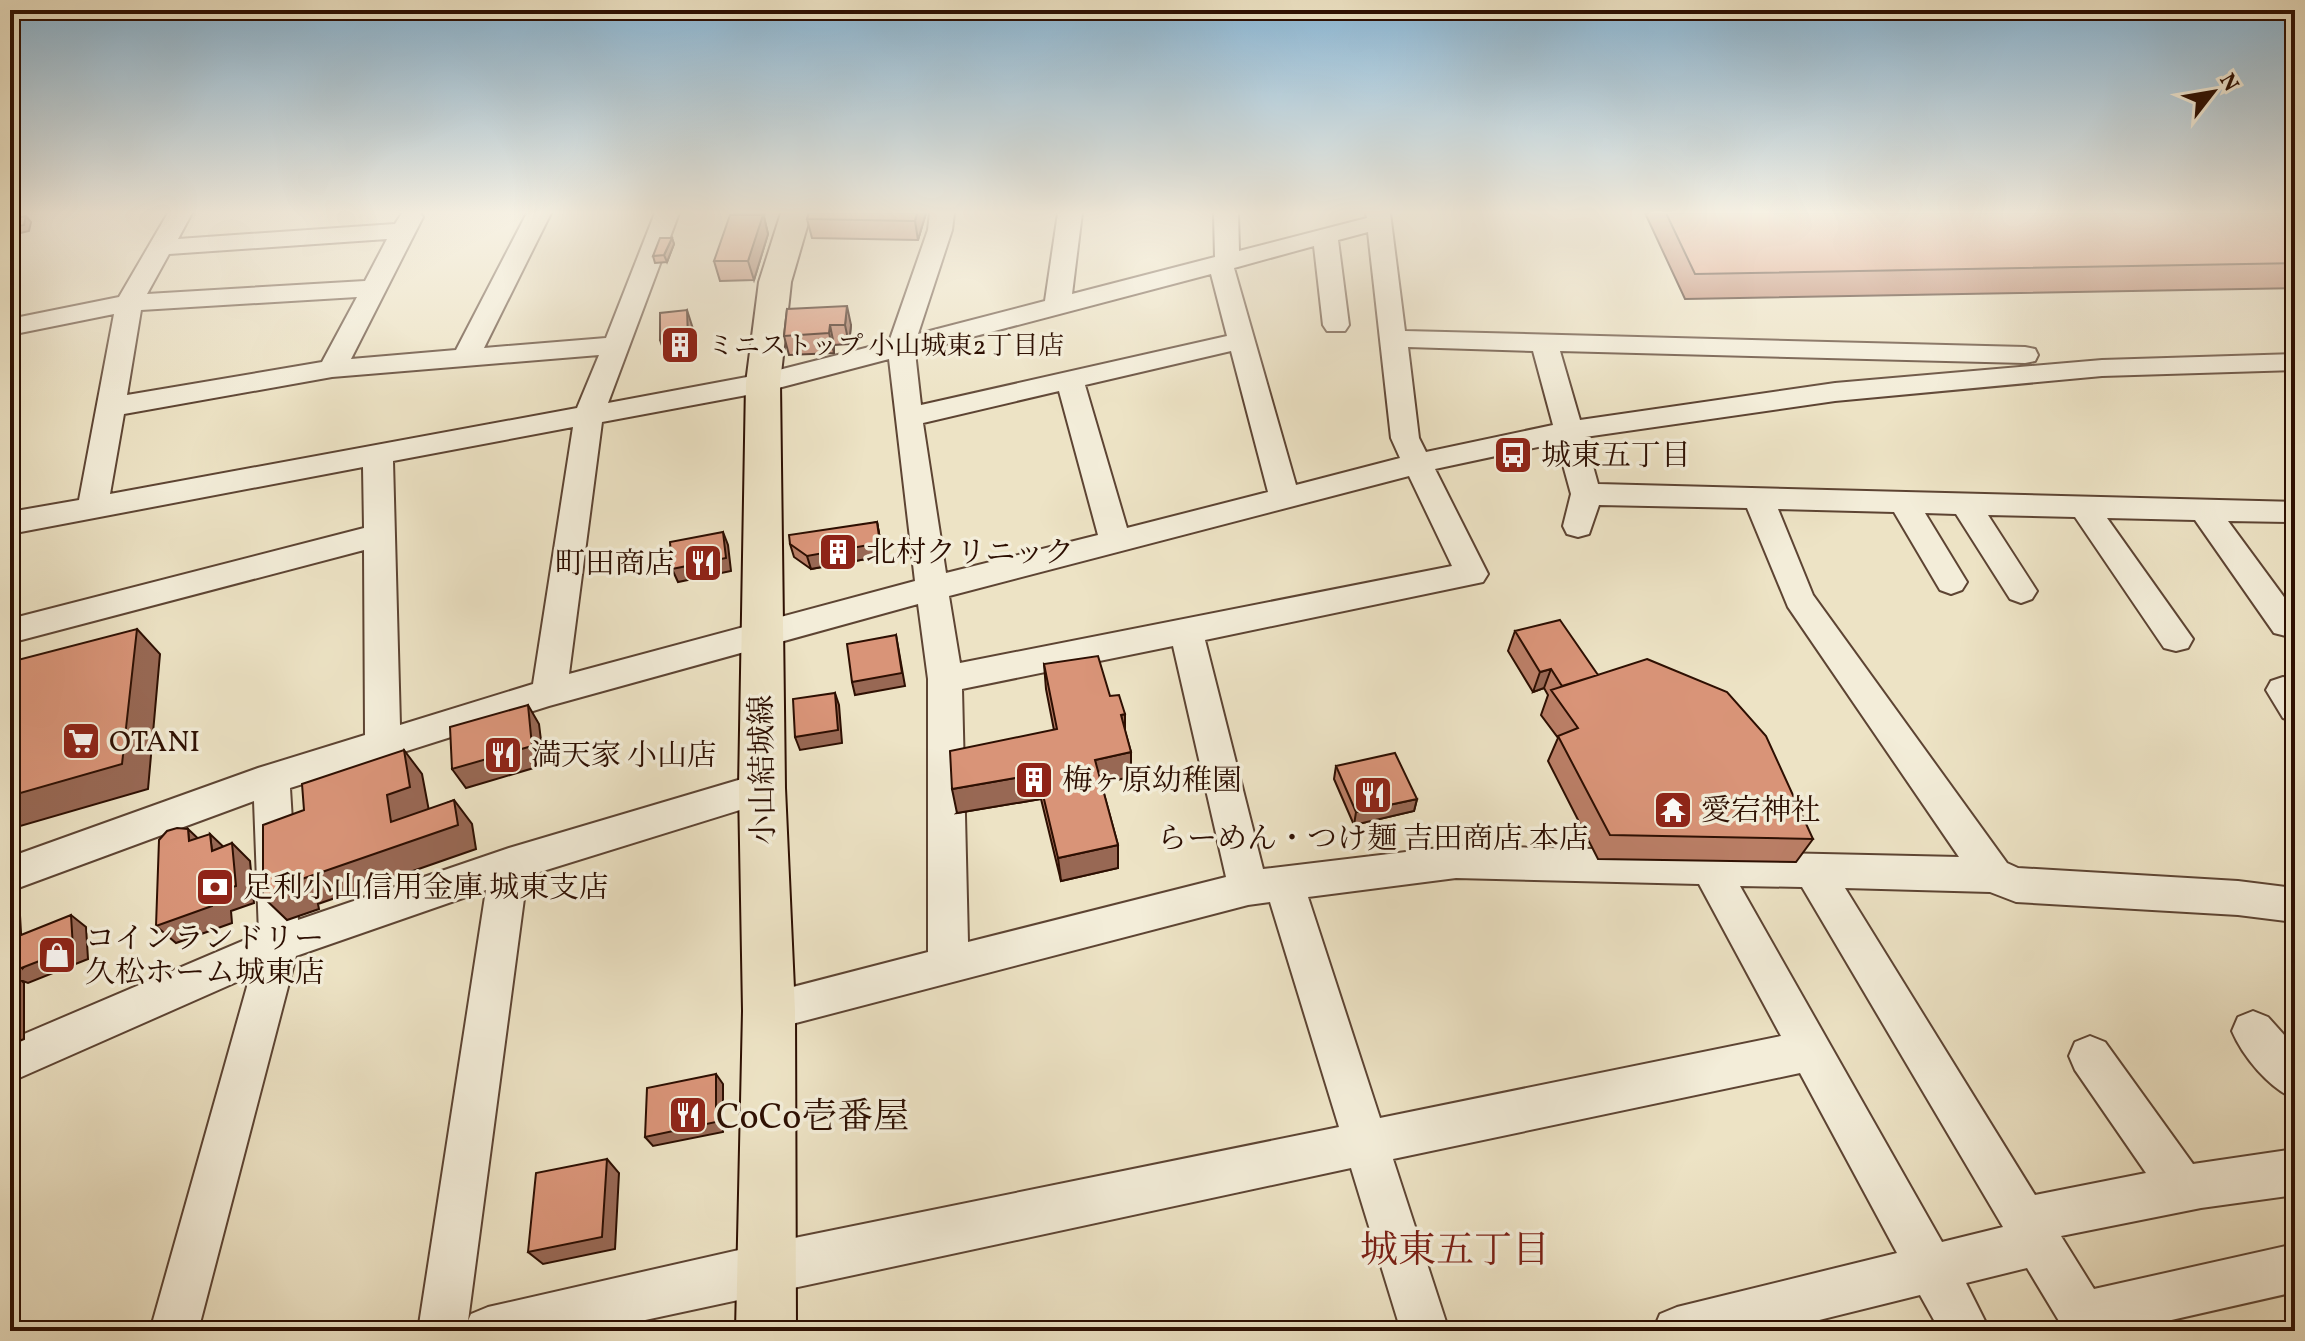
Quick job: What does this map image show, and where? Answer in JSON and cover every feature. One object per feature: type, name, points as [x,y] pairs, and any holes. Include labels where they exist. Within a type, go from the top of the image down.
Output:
[{"type":"main road","name":"小山結城線","points":[[766,1331],[769,1011],[760,633],[763,383],[777,276]]},
{"type":"street","points":[[93,507],[129,303],[145,276]]},
{"type":"street","points":[[332,369],[380,276]]},
{"type":"street","points":[[467,356],[507,276]]},
{"type":"street","points":[[549,693],[589,415],[643,276]]},
{"type":"street","points":[[925,276],[901,346],[945,679],[948,963]]},
{"type":"street","points":[[1057,307],[1061,276]]},
{"type":"street","points":[[10,523],[763,383],[1176,276]]},
{"type":"street","points":[[1227,276],[1284,496]]},
{"type":"street","points":[[1330,276],[1336,325]]},
{"type":"street","points":[[945,679],[1472,574],[1405,438],[1386,276]]},
{"type":"street","points":[[10,327],[129,303],[374,288]]},
{"type":"street","points":[[1394,339],[2087,357],[2102,368]]},
{"type":"street","points":[[908,417],[1243,340]]},
{"type":"street","points":[[1545,344],[1586,494],[1578,526]]},
{"type":"street","points":[[111,407],[332,369],[616,345]]},
{"type":"street","points":[[10,874],[271,779],[549,693],[760,633],[1416,464],[1568,431],[1790,398],[2102,368],[2295,362]]},
{"type":"street","points":[[1070,379],[1115,541]]},
{"type":"street","points":[[378,454],[383,742]]},
{"type":"street","points":[[1586,494],[2295,512]]},
{"type":"street","points":[[1758,498],[1799,599],[1993,875]]},
{"type":"street","points":[[1903,502],[1951,582]]},
{"type":"street","points":[[1965,503],[2021,591]]},
{"type":"street","points":[[2083,506],[2176,639]]},
{"type":"street","points":[[2203,509],[2286,624]]},
{"type":"street","points":[[10,631],[380,535]]},
{"type":"street","points":[[1186,631],[1266,886],[1365,1142],[1425,1331]]},
{"type":"street","points":[[174,1331],[279,944],[271,779]]},
{"type":"street","points":[[10,1061],[279,944],[509,865],[762,788]]},
{"type":"street","points":[[769,1011],[948,963],[1266,886],[1456,862],[1993,875],[2016,885],[2238,898],[2295,905]]},
{"type":"street","points":[[442,1331],[509,865]]},
{"type":"street","points":[[1709,866],[1966,1331]]},
{"type":"street","points":[[1812,869],[2088,1324],[2295,1268]]},
{"type":"street","points":[[2253,1031],[2295,1078]]},
{"type":"street","points":[[488,1331],[765,1268],[1811,1050]]},
{"type":"street","points":[[2090,1056],[2183,1188]]},
{"type":"street","points":[[1677,1331],[1932,1270],[2031,1231],[2183,1188],[2295,1172]]},
{"type":"building","points":[[847,306],[845,325],[830,325],[829,333],[784,336],[787,309]]},
{"type":"building","points":[[687,310],[688,337],[660,340],[660,313]]},
{"type":"building","points":[[877,522],[880,543],[807,556],[790,544],[789,535]]},
{"type":"building","points":[[723,532],[726,558],[672,569],[670,542]]},
{"type":"building","points":[[1560,620],[1598,675],[1562,686],[1551,669],[1540,672],[1515,631]]},
{"type":"building","name":"OTANI","points":[[137,629],[122,764],[10,796],[10,662]]},
{"type":"building","points":[[896,635],[902,673],[852,682],[847,644]]},
{"type":"building","name":"梅ヶ原幼稚園","points":[[1098,656],[1110,696],[1119,695],[1131,752],[1095,760],[1118,845],[1058,858],[1038,774],[952,789],[950,751],[1057,729],[1044,664]]},
{"type":"building","name":"愛宕神社","points":[[1647,659],[1727,692],[1766,736],[1813,839],[1610,835],[1558,736],[1578,728],[1551,690]]},
{"type":"building","points":[[835,693],[838,730],[795,737],[793,699]]},
{"type":"building","points":[[528,705],[532,746],[452,769],[450,727]]},
{"type":"building","points":[[404,750],[410,787],[387,795],[391,822],[454,800],[458,825],[296,881],[296,886],[263,897],[263,825],[304,810],[302,784]]},
{"type":"building","name":"らーめん・つけ麺 吉田商店 本店","points":[[1395,753],[1417,799],[1356,812],[1336,766]]},
{"type":"building","points":[[188,829],[189,841],[210,834],[212,851],[232,843],[236,886],[212,893],[212,906],[156,926],[159,840],[167,831]]},
{"type":"building","points":[[71,915],[73,948],[11,972],[11,939]]},
{"type":"building","name":"CoCo壱番屋","points":[[716,1074],[716,1122],[645,1137],[647,1088]]},
{"type":"building","points":[[607,1159],[602,1237],[528,1252],[536,1173]]},
{"type":"place","name":"ミニストップ 小山城東2丁目店","points":[[680,345]]},
{"type":"place","name":"城東五丁目","points":[[1513,455]]},
{"type":"place","name":"北村クリニック","points":[[838,552]]},
{"type":"place","name":"町田商店","points":[[703,563]]},
{"type":"place","name":"OTANI","points":[[81,741]]},
{"type":"place","name":"満天家 小山店","points":[[503,755]]},
{"type":"place","name":"梅ヶ原幼稚園","points":[[1034,780]]},
{"type":"place","name":"らーめん・つけ麺 吉田商店 本店","points":[[1373,795]]},
{"type":"place","name":"愛宕神社","points":[[1673,810]]},
{"type":"place","name":"足利小山信用金庫 城東支店","points":[[215,887]]},
{"type":"place","name":"コインランドリー 久松ホーム城東店","points":[[57,955]]},
{"type":"place","name":"CoCo壱番屋","points":[[688,1115]]},
{"type":"district","name":"城東五丁目","points":[[1455,1249]]}]
